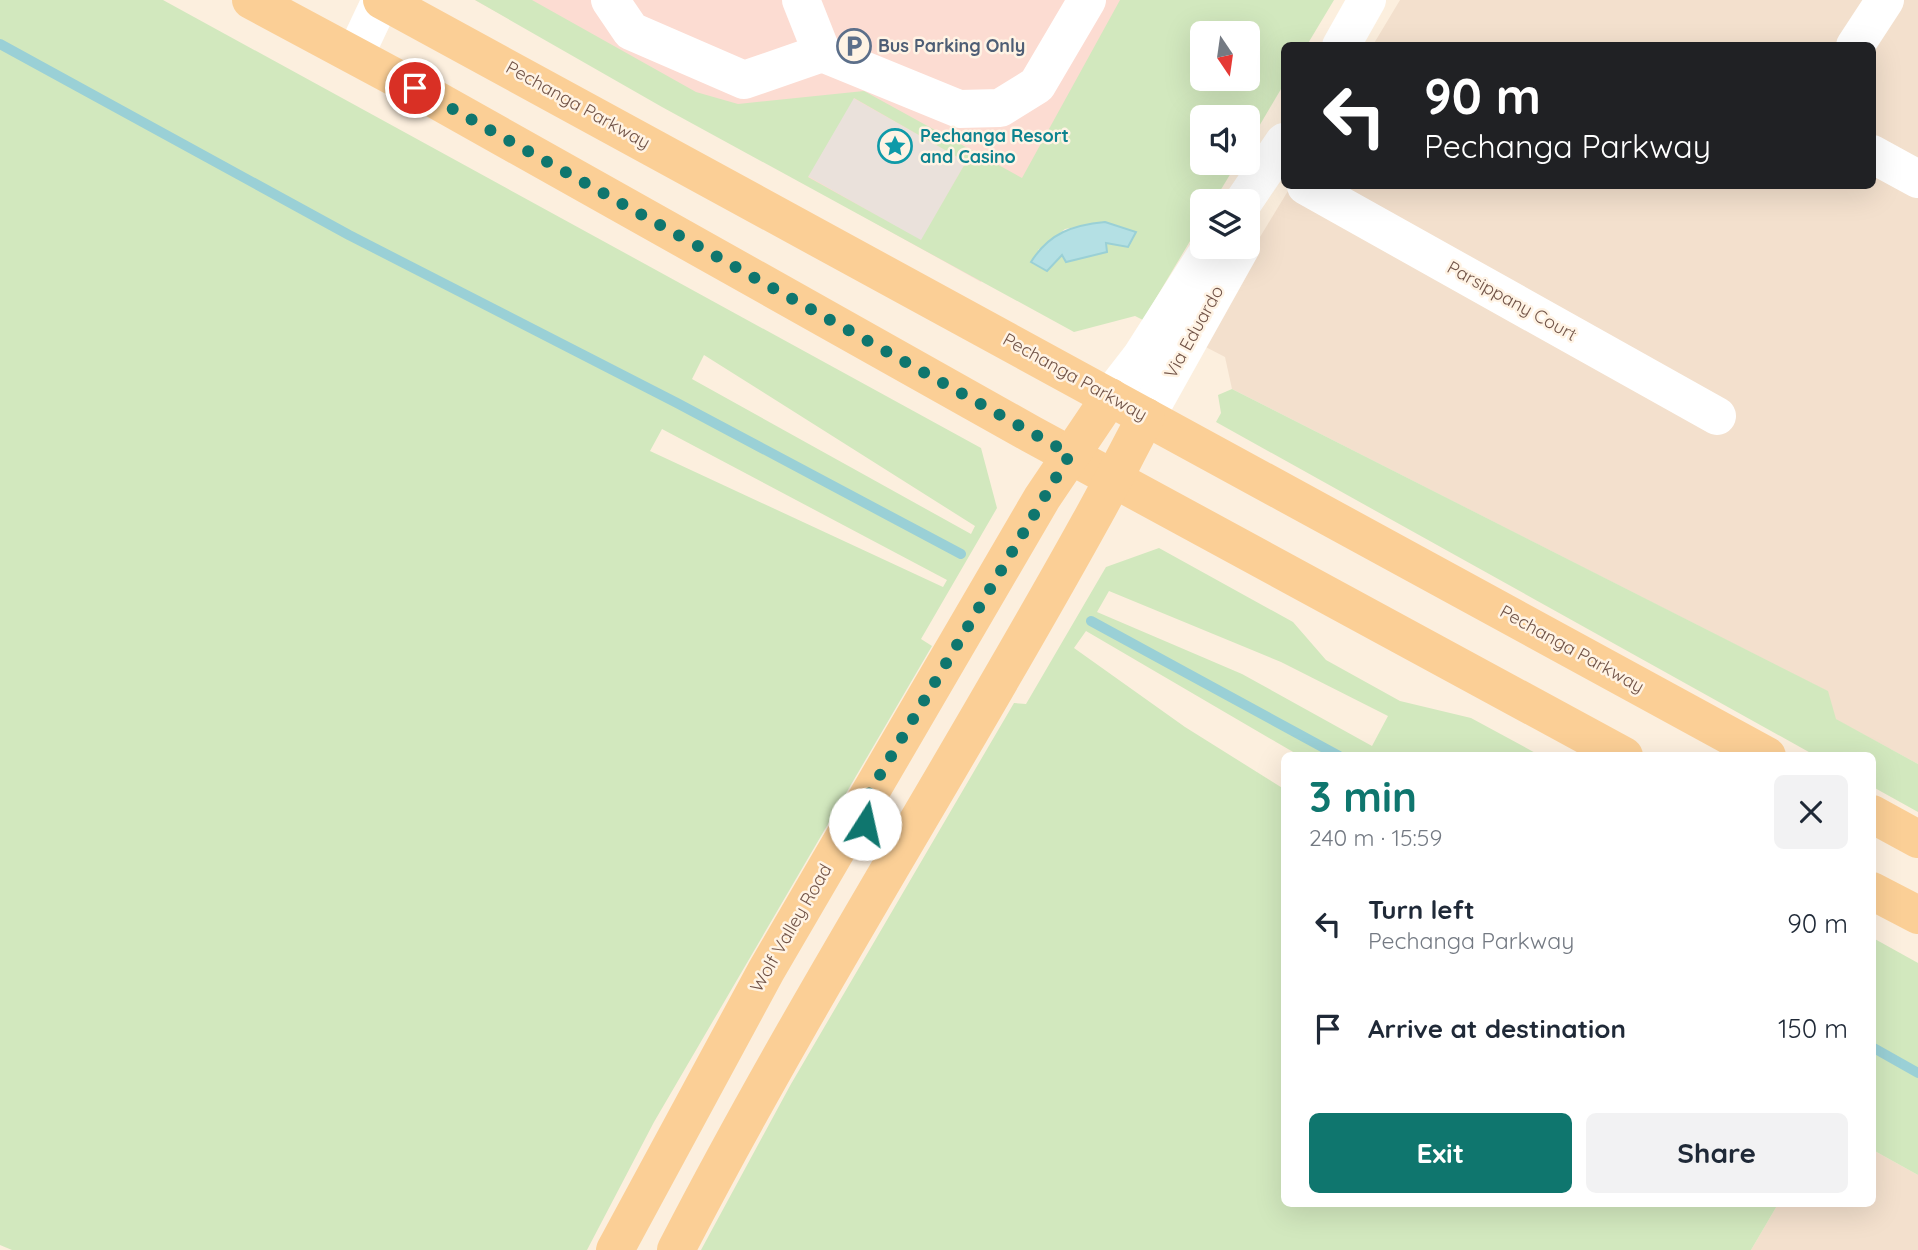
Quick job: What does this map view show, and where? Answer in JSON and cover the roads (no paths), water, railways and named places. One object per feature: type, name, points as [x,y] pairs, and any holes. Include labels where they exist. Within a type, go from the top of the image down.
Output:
[{"type":"main road","points":[[251,0],[355,55],[1388,631],[1616,752]]},
{"type":"main road","name":"Pechanga Parkway","points":[[382,0],[1760,752]]},
{"type":"main road","name":"Wolf Valley Road","points":[[615,1250],[766,971],[864,802],[1070,454],[1110,397]]},
{"type":"main road","points":[[676,1250],[728,1148],[1074,550],[1146,416]]},
{"type":"main road","points":[[827,973],[820,971],[812,962],[812,947],[866,847],[864,802]]},
{"type":"main road","points":[[1876,816],[1918,839]]},
{"type":"main road","points":[[1876,893],[1918,915]]},
{"type":"main road","points":[[728,1148],[722,1106],[779,999],[776,980],[771,972],[766,971]]},
{"type":"street","points":[[355,55],[382,0]]},
{"type":"street","points":[[610,0],[631,31],[744,80],[822,53],[959,109],[1000,108],[1037,85],[1087,0]]},
{"type":"street","points":[[801,0],[822,53]]},
{"type":"street","points":[[1342,42],[1367,0]]},
{"type":"street","points":[[1858,42],[1885,0]]},
{"type":"street","points":[[1876,156],[1918,179]]},
{"type":"street","points":[[1255,189],[1280,161]]},
{"type":"street","points":[[1260,206],[1280,161]]},
{"type":"street","name":"Parsippany Court","points":[[1311,189],[1717,416]]},
{"type":"street","name":"Via Eduardo","points":[[1110,397],[1141,358],[1203,259]]},
{"type":"street","name":"Via Eduardo","points":[[1146,416],[1234,259]]},
{"type":"water","points":[[1105,222],[1136,232],[1128,247],[1106,243],[1107,252],[1066,262],[1062,255],[1047,271],[1031,262],[1046,244],[1063,232],[1082,225]]},
{"type":"waterway","points":[[0,44],[349,235],[677,403],[961,554]]},
{"type":"waterway","points":[[1091,621],[1332,752]]},
{"type":"waterway","points":[[1876,1049],[1918,1073]]},
{"type":"place","name":"Bus Parking Only","points":[[854,46]]},
{"type":"place","name":"Pechanga Resort and Casino","points":[[895,146]]}]
